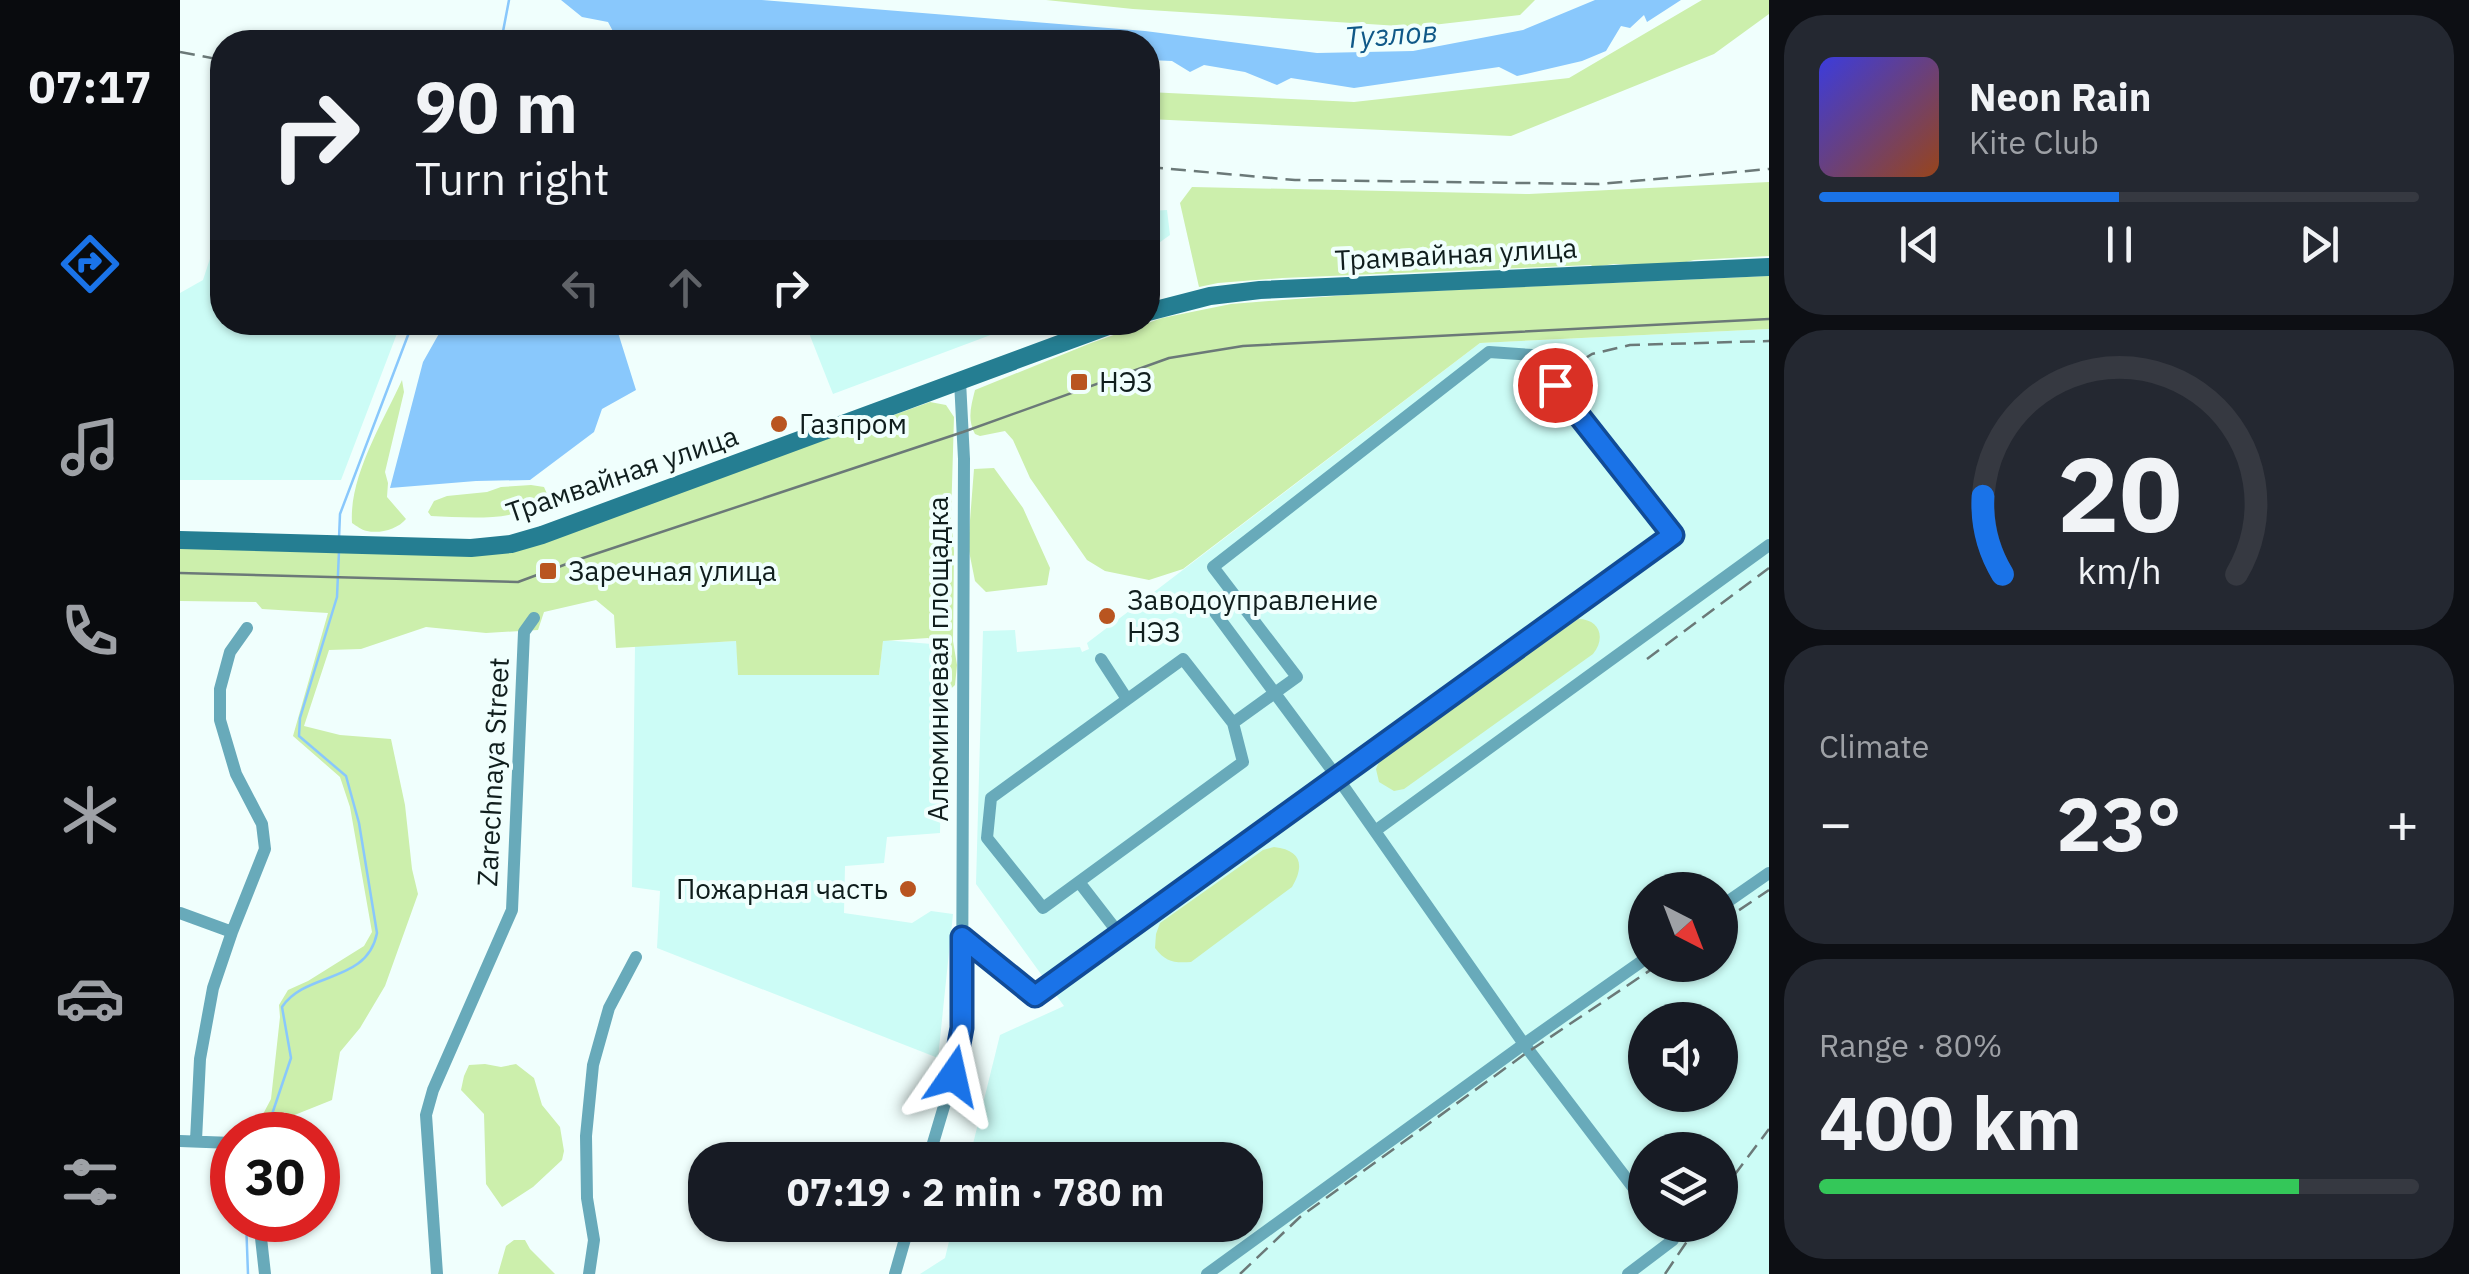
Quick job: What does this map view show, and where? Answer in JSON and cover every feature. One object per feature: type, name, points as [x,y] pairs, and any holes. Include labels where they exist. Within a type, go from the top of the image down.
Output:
[{"type":"main road","name":"Трамвайная улица","points":[[1160,309],[1210,296],[1260,290],[1769,267]]},
{"type":"main road","name":"Трамвайная улица","points":[[180,540],[471,548],[511,544],[1084,335]]},
{"type":"street","points":[[962,937],[1035,996],[1673,535],[1532,355],[1488,352],[1213,567],[1297,677],[1233,723]]},
{"type":"street","name":"Алюминиевая площадка","points":[[933,1142],[962,1028],[964,459],[960,381]]},
{"type":"street","points":[[1375,832],[1769,545]]},
{"type":"street","points":[[1205,599],[1524,1044],[1628,1181]]},
{"type":"street","name":"Zarechnaya Street","points":[[437,1274],[426,1115],[512,910],[524,632],[534,618]]},
{"type":"street","points":[[196,1140],[203,1042],[213,988],[265,848],[262,824],[236,774],[220,720],[220,689],[230,652],[247,628]]},
{"type":"street","points":[[1101,658],[1128,699]]},
{"type":"street","points":[[1183,660],[1233,723],[1243,762],[1042,908],[987,838],[991,798],[1183,660]]},
{"type":"street","points":[[1738,895],[1769,873]]},
{"type":"street","points":[[1079,882],[1120,934]]},
{"type":"street","points":[[180,914],[232,932]]},
{"type":"street","points":[[589,1274],[594,1240],[587,1198],[586,1136],[593,1065],[609,1008],[636,957]]},
{"type":"street","points":[[1208,1274],[1628,971]]},
{"type":"street","points":[[180,1141],[210,1142]]},
{"type":"street","points":[[261,1242],[265,1274]]},
{"type":"street","points":[[895,1274],[905,1242]]},
{"type":"street","points":[[1628,1274],[1671,1242]]},
{"type":"shaded area","points":[[1160,210],[1167,210],[1170,235],[1160,242]]},
{"type":"shaded area","points":[[210,259],[210,335],[396,335],[341,480],[180,480],[180,293],[203,280]]},
{"type":"shaded area","points":[[1769,329],[1769,1274],[920,1274],[945,1258],[949,1242],[1263,1242],[1263,1142],[973,1142],[1000,1035],[1064,1006],[976,884],[983,631],[1015,630],[1017,652],[1080,647],[1082,652],[1089,649],[1087,643],[1480,343]]},
{"type":"shaded area","points":[[810,335],[991,335],[833,394]]},
{"type":"shaded area","points":[[883,640],[944,645],[940,833],[887,837],[884,863],[845,866],[844,913],[912,923],[931,911],[953,914],[938,1058],[657,948],[660,891],[632,887],[635,646],[736,641],[739,675],[879,675]]},
{"type":"green space","points":[[1046,0],[1535,0],[1520,15],[1415,27]]},
{"type":"green space","points":[[1702,0],[1769,0],[1769,14],[1714,54],[1511,136],[1160,120],[1160,93],[1354,102],[1569,78]]},
{"type":"green space","points":[[1769,182],[1769,256],[1694,260],[1668,267],[1614,264],[1283,278],[1199,287],[1180,203],[1192,187],[1529,194]]},
{"type":"green space","points":[[1769,276],[1769,329],[1480,343],[1183,569],[1149,580],[1105,571],[1087,560],[1030,478],[1013,440],[1005,431],[975,434],[971,423],[975,390],[1114,335],[1160,335],[1162,318],[1231,304],[1361,294]]},
{"type":"green space","points":[[402,380],[404,392],[385,472],[387,497],[406,519],[388,530],[365,530],[352,523],[356,487]]},
{"type":"green space","points":[[930,402],[946,405],[954,417],[951,519],[955,685],[943,696],[944,646],[928,638],[883,641],[879,675],[738,675],[736,641],[616,648],[614,615],[596,600],[544,612],[538,630],[486,633],[426,627],[361,649],[329,650],[304,726],[340,735],[391,739],[418,894],[385,986],[360,1028],[340,1052],[332,1100],[302,1112],[264,1112],[271,1099],[279,1005],[288,990],[364,946],[372,932],[350,807],[340,777],[293,736],[328,613],[262,609],[256,602],[180,601],[180,546],[483,553],[671,495]]},
{"type":"green space","points":[[994,468],[1023,508],[1050,568],[1047,585],[986,592],[975,581],[968,546],[974,469]]},
{"type":"green space","points":[[531,485],[544,487],[548,496],[537,505],[509,515],[431,516],[428,512],[434,501],[447,496]]},
{"type":"green space","points":[[1578,619],[1591,622],[1599,630],[1593,654],[1404,789],[1394,791],[1379,782],[1376,769],[1381,757]]},
{"type":"green space","points":[[1274,847],[1290,851],[1298,860],[1292,887],[1191,962],[1170,961],[1159,953],[1155,948],[1160,923],[1263,850]]},
{"type":"green space","points":[[516,1064],[534,1078],[542,1105],[560,1127],[564,1151],[562,1160],[533,1187],[502,1207],[486,1184],[484,1114],[461,1090],[469,1065]]},
{"type":"green space","points":[[514,1240],[525,1240],[555,1274],[498,1274],[506,1246]]},
{"type":"water","points":[[561,0],[762,0],[1133,30],[612,30],[608,22],[582,17]]},
{"type":"water","points":[[1595,0],[1681,0],[1647,22],[1644,15],[1630,28],[1621,26],[1606,51],[1582,61],[1517,76],[1499,67],[1354,88],[1291,78],[1277,85],[1245,72],[1204,65],[1190,72],[1172,61],[1160,60],[1160,33],[1317,53],[1413,51],[1523,30]]},
{"type":"water","points":[[438,335],[619,335],[636,390],[602,409],[594,432],[530,480],[390,488],[423,362]]},
{"type":"waterway","points":[[503,30],[509,0]]},
{"type":"waterway","points":[[339,538],[340,514],[408,335]]},
{"type":"waterway","points":[[273,1112],[291,1058],[282,1007],[306,987],[361,961],[377,933],[359,823],[346,776],[299,736],[300,718],[337,597],[339,551]]},
{"type":"waterway","points":[[247,1242],[248,1274]]},
{"type":"tram line","points":[[180,573],[518,582],[1169,358],[1243,346],[1769,319]]},
{"type":"railway","points":[[180,52],[210,58]]},
{"type":"railway","points":[[1160,168],[1295,180],[1599,184],[1769,169]]},
{"type":"railway","points":[[1543,385],[1592,354],[1630,345],[1769,341]]},
{"type":"railway","points":[[1647,659],[1769,568]]},
{"type":"railway","points":[[1738,911],[1769,890]]},
{"type":"railway","points":[[1240,1274],[1300,1217],[1525,1054],[1633,982]]},
{"type":"railway","points":[[1738,1170],[1769,1129]]},
{"type":"railway","points":[[1665,1274],[1687,1242]]},
{"type":"place","name":"НЭЗ","points":[[1079,382]]},
{"type":"place","name":"Газпром","points":[[779,424]]},
{"type":"place","name":"Заречная улица","points":[[548,571]]},
{"type":"place","name":"Заводоуправление НЭЗ","points":[[1107,616]]},
{"type":"place","name":"Пожарная часть","points":[[908,889]]},
{"type":"route","points":[[953,1076],[962,1028],[962,937],[1035,996],[1673,535],[1555,385]]},
{"type":"water label","name":"Тузлов","points":[[1391,35]]}]
